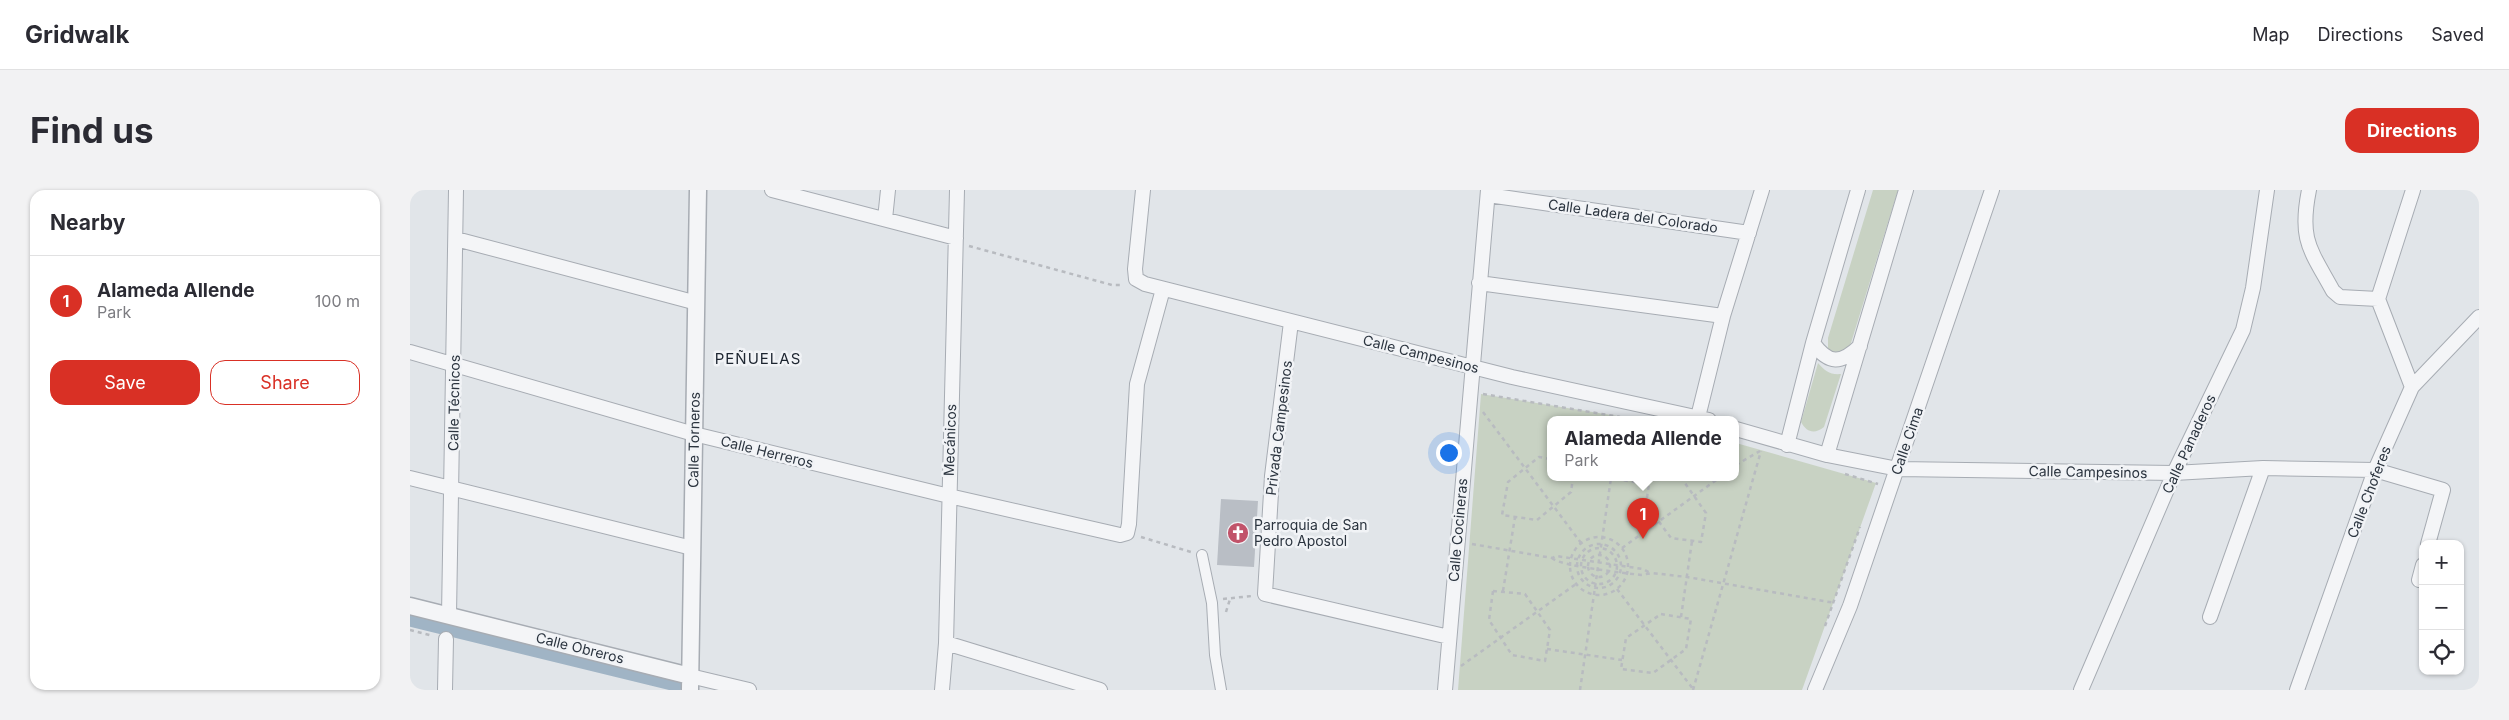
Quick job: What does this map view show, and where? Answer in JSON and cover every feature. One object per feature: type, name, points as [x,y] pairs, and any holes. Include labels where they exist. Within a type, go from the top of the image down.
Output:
[{"type":"street","name":"Calle Técnicos","points":[[449,615],[456,190]]},
{"type":"street","name":"Calle Torneros","points":[[690,683],[698,190]]},
{"type":"street","points":[[772,190],[956,238]]},
{"type":"street","points":[[885,219],[888,190]]},
{"type":"street","name":"Mecánicos","points":[[942,690],[946,643],[957,190]]},
{"type":"street","points":[[1136,280],[1135,269],[1142,190]]},
{"type":"street","points":[[1704,416],[1723,316],[1762,190]]},
{"type":"street","points":[[1787,445],[1813,343],[1858,190]]},
{"type":"street","points":[[1827,455],[1906,190]]},
{"type":"street","name":"Calle Cima","points":[[1815,690],[1850,606],[1992,190]]},
{"type":"street","name":"Calle Panaderos","points":[[2081,690],[2174,473],[2243,330],[2253,288],[2267,190]]},
{"type":"street","points":[[2309,190],[2304,223],[2307,243],[2333,291],[2340,297],[2378,299]]},
{"type":"street","points":[[2412,387],[2378,299],[2413,190]]},
{"type":"street","name":"Calle Ladera del Colorado","points":[[1488,192],[1749,234]]},
{"type":"street","name":"Calle Cocineras","points":[[1445,690],[1471,366],[1488,192]]},
{"type":"street","points":[[456,239],[697,303]]},
{"type":"street","name":"Calle Campesinos","points":[[1136,280],[1163,289],[1178,291],[1291,322],[1471,366],[1690,416]]},
{"type":"street","points":[[1479,283],[1723,316]]},
{"type":"street","points":[[1127,533],[1136,392],[1163,289]]},
{"type":"street","name":"Calle Choferes","points":[[2297,690],[2376,470],[2412,387],[2479,317]]},
{"type":"street","name":"Privada Campesinos","points":[[1265,594],[1272,476],[1291,322]]},
{"type":"street","points":[[1813,343],[1824,356],[1836,360],[1848,358],[1860,346]]},
{"type":"street","name":"Calle Herreros","points":[[410,352],[454,363],[694,434],[949,496],[1120,535],[1127,533]]},
{"type":"street","name":"Calle Campesinos","points":[[1739,430],[1827,455],[1898,469],[2174,473],[2263,468],[2376,470],[2442,490],[2429,540]]},
{"type":"street","points":[[2210,618],[2263,468]]},
{"type":"street","points":[[410,478],[692,548]]},
{"type":"street","points":[[1202,555],[1212,603],[1215,655],[1221,690]]},
{"type":"street","points":[[1265,594],[1449,637]]},
{"type":"street","name":"Calle Obreros","points":[[410,606],[449,615],[690,683],[749,690]]},
{"type":"street","points":[[445,690],[446,639]]},
{"type":"street","points":[[946,643],[1100,690]]},
{"type":"path","points":[[971,247],[1112,285],[1125,285],[1136,280]]},
{"type":"path","points":[[1469,392],[1615,416]]},
{"type":"path","points":[[1480,409],[1555,506],[1581,543]]},
{"type":"path","points":[[1693,689],[1761,451],[1739,463]]},
{"type":"path","points":[[1547,458],[1539,457],[1508,482],[1502,515],[1537,520],[1571,492],[1573,481]]},
{"type":"path","points":[[1873,492],[1880,466]]},
{"type":"path","points":[[1580,690],[1596,588],[1610,481]]},
{"type":"path","points":[[1629,481],[1648,484]]},
{"type":"path","points":[[1649,481],[1646,504],[1671,538],[1702,542],[1706,513],[1684,481]]},
{"type":"path","points":[[1622,548],[1714,481]]},
{"type":"path","points":[[1503,591],[1515,517]]},
{"type":"path","points":[[1824,629],[1863,520]]},
{"type":"path","points":[[1127,533],[1202,555]]},
{"type":"path","points":[[1603,537],[1614,541],[1622,548],[1628,567],[1627,573],[1616,590],[1606,594],[1595,595],[1584,592],[1576,584],[1571,575],[1570,560],[1574,550],[1581,543],[1591,538],[1603,537]]},
{"type":"path","points":[[1681,617],[1692,541]]},
{"type":"path","points":[[1602,543],[1616,551],[1621,572],[1611,585],[1596,588],[1582,581],[1576,566],[1586,547],[1602,543]]},
{"type":"path","points":[[1470,544],[1552,558],[1556,556],[1588,563],[1628,567],[1652,573]]},
{"type":"path","points":[[1601,549],[1612,554],[1616,571],[1608,581],[1596,584],[1586,578],[1581,566],[1589,551],[1601,549]]},
{"type":"path","points":[[1600,555],[1610,565],[1609,570],[1604,576],[1597,577],[1591,574],[1588,563],[1593,557],[1600,555]]},
{"type":"path","points":[[1552,558],[1555,562],[1576,566],[1627,573],[1652,573],[1687,577],[1850,606]]},
{"type":"path","points":[[1461,666],[1576,584]]},
{"type":"path","points":[[1616,590],[1693,689]]},
{"type":"path","points":[[1493,591],[1525,594],[1538,611],[1550,630],[1545,661],[1512,655],[1488,620],[1493,591]]},
{"type":"path","points":[[1221,606],[1222,598],[1265,594]]},
{"type":"path","points":[[1661,614],[1691,619],[1686,649],[1653,673],[1621,669],[1626,638],[1644,625],[1661,614]]},
{"type":"path","points":[[410,630],[446,639]]},
{"type":"path","points":[[1547,649],[1622,660]]},
{"type":"green space","points":[[1873,190],[1898,190],[1851,343],[1845,353],[1834,356],[1828,348],[1828,338]]},
{"type":"green space","points":[[1818,363],[1828,372],[1841,374],[1824,427],[1817,431],[1811,431],[1801,422]]},
{"type":"green space","points":[[1481,394],[1617,416],[1547,416],[1547,481],[1739,481],[1739,444],[1876,483],[1802,690],[1458,690]]},
{"type":"building","name":"Parroquia de San Pedro Apostol","points":[[1221,499],[1258,501],[1254,567],[1217,565]]},
{"type":"waterway","points":[[410,619],[676,684]]},
{"type":"place","name":"Parroquia de San Pedro Apostol","points":[[1238,533]]},
{"type":"place","name":"Alameda Allende","points":[[1643,539]]},
{"type":"district","name":"PEÑUELAS","points":[[758,359]]}]
